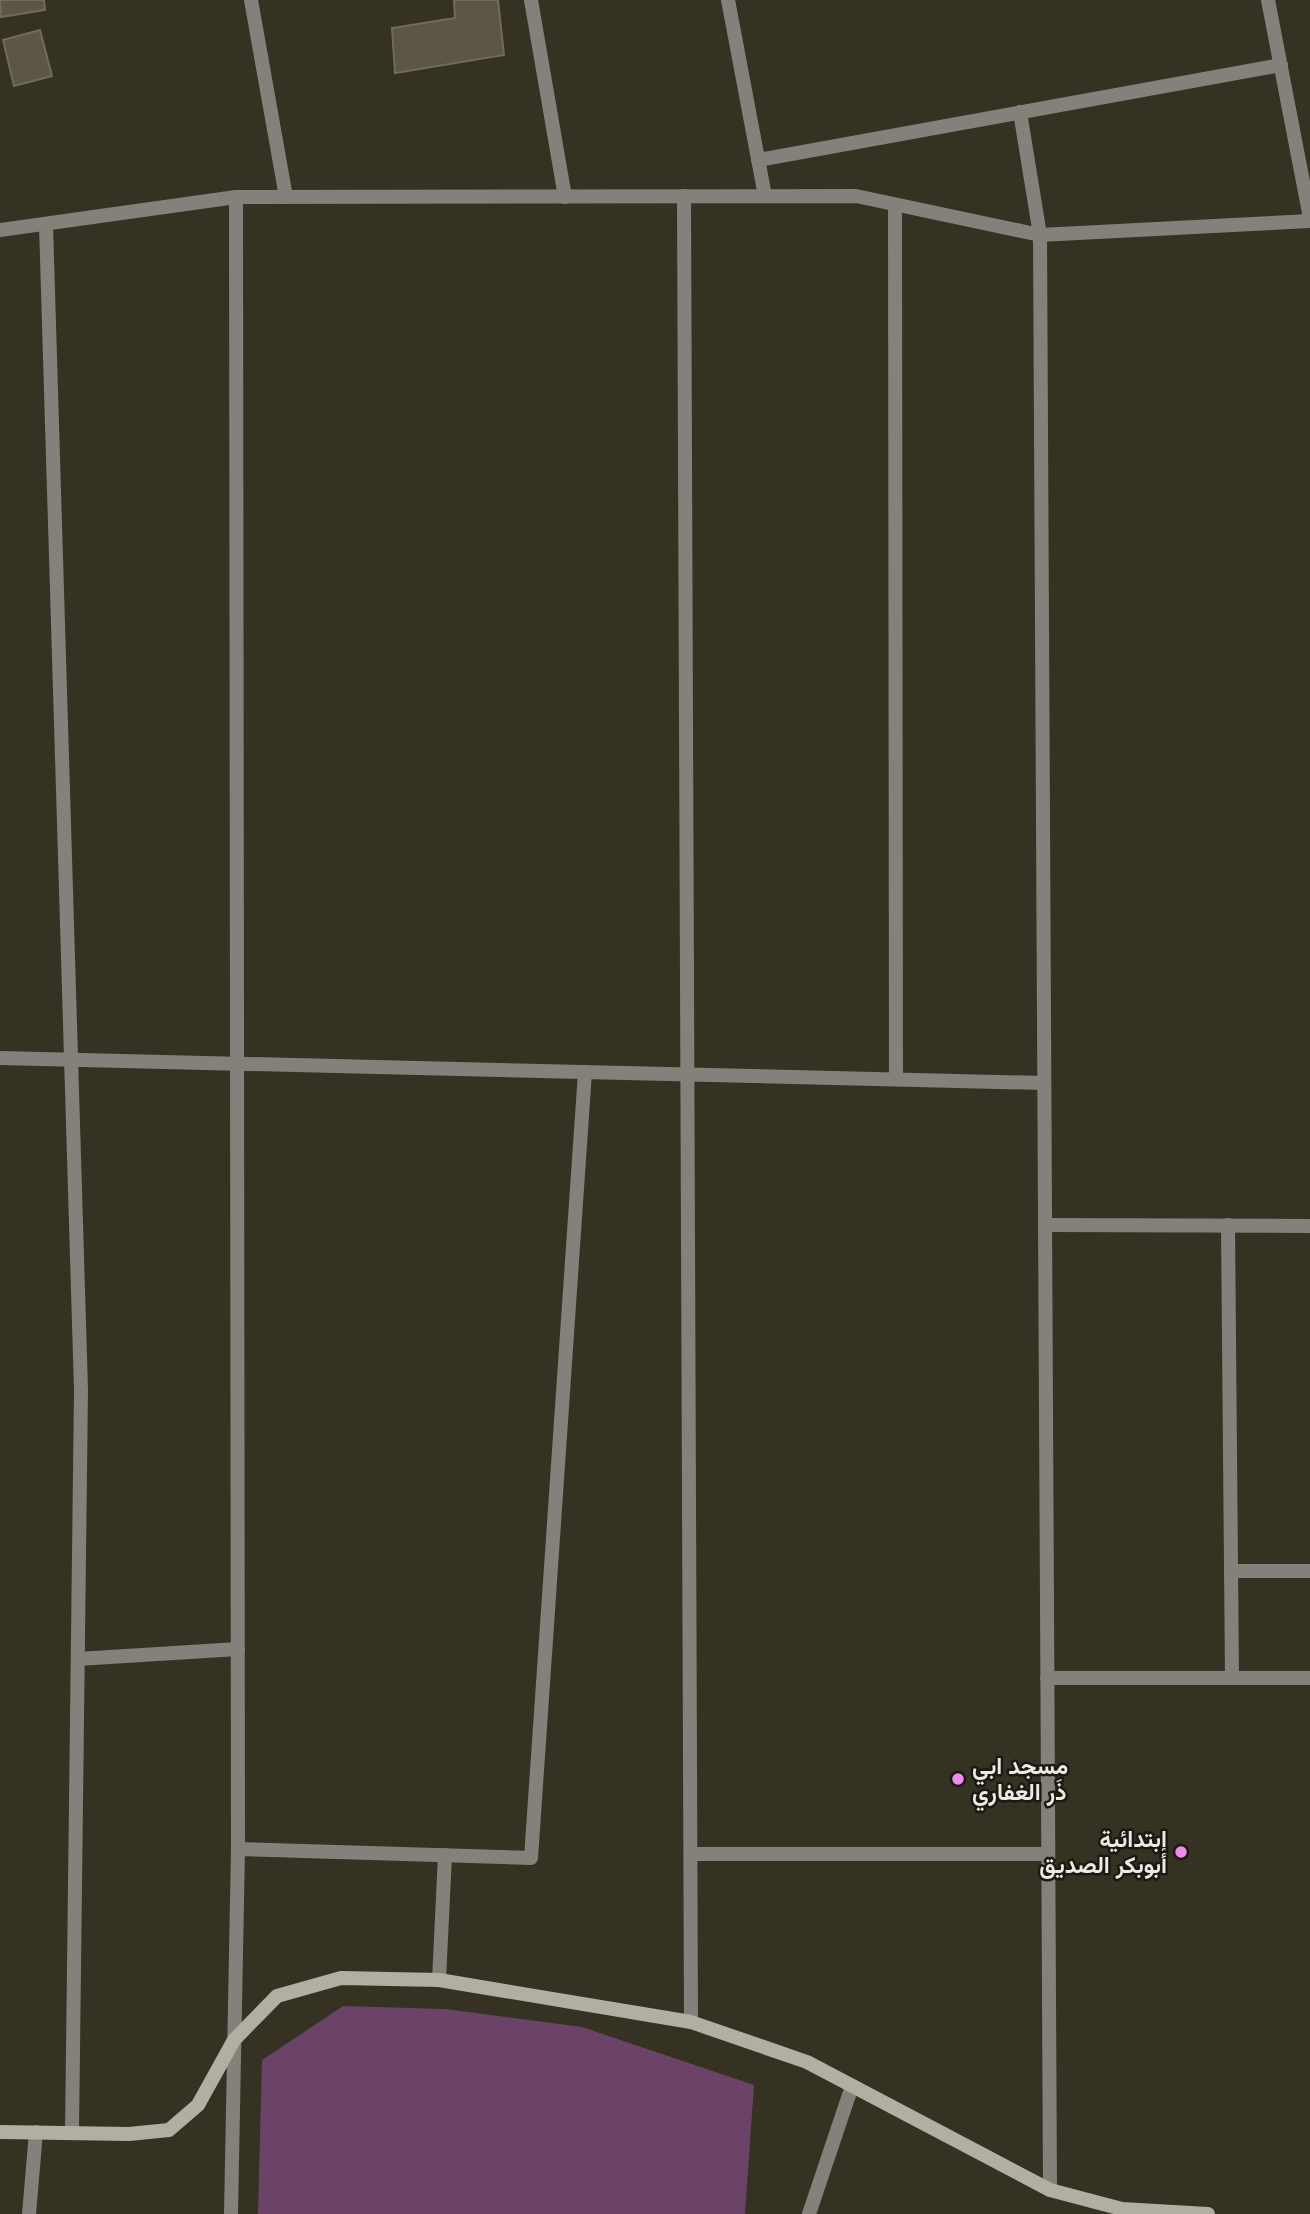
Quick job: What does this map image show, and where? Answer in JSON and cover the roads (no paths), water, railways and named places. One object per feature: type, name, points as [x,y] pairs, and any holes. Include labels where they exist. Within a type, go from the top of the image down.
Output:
[{"type":"street","points":[[251,0],[286,197]]},
{"type":"street","points":[[531,0],[565,197]]},
{"type":"street","points":[[729,0],[765,196]]},
{"type":"street","points":[[0,230],[236,197],[856,196],[1040,235],[1310,219],[1268,0]]},
{"type":"street","points":[[758,160],[1280,65]]},
{"type":"street","points":[[1020,113],[1040,235],[1050,2190]]},
{"type":"street","points":[[231,2214],[238,1849],[236,197]]},
{"type":"street","points":[[684,197],[691,2022]]},
{"type":"street","points":[[895,205],[896,1079]]},
{"type":"street","points":[[46,224],[81,1390],[72,2133]]},
{"type":"street","points":[[0,1058],[1044,1083]]},
{"type":"street","points":[[238,1849],[531,1858],[585,1072]]},
{"type":"street","points":[[1045,1225],[1310,1226]]},
{"type":"street","points":[[1228,1226],[1232,1678]]},
{"type":"street","points":[[1231,1571],[1310,1572]]},
{"type":"street","points":[[78,1659],[238,1649]]},
{"type":"street","points":[[1047,1678],[1310,1678]]},
{"type":"street","points":[[691,1854],[1048,1854]]},
{"type":"street","points":[[439,1980],[445,1855]]},
{"type":"street","points":[[0,2132],[129,2134],[169,2130],[198,2105],[234,2040],[277,1996],[341,1978],[439,1980],[691,2022],[807,2062],[1050,2190],[1122,2209],[1208,2214]]},
{"type":"street","points":[[809,2214],[852,2086]]},
{"type":"street","points":[[29,2214],[36,2133]]},
{"type":"place","name":"مسجد ابي ذَر الغفاري","points":[[958,1779]]},
{"type":"place","name":"إبتدائية أبوبكر الصديق","points":[[1181,1852]]}]
